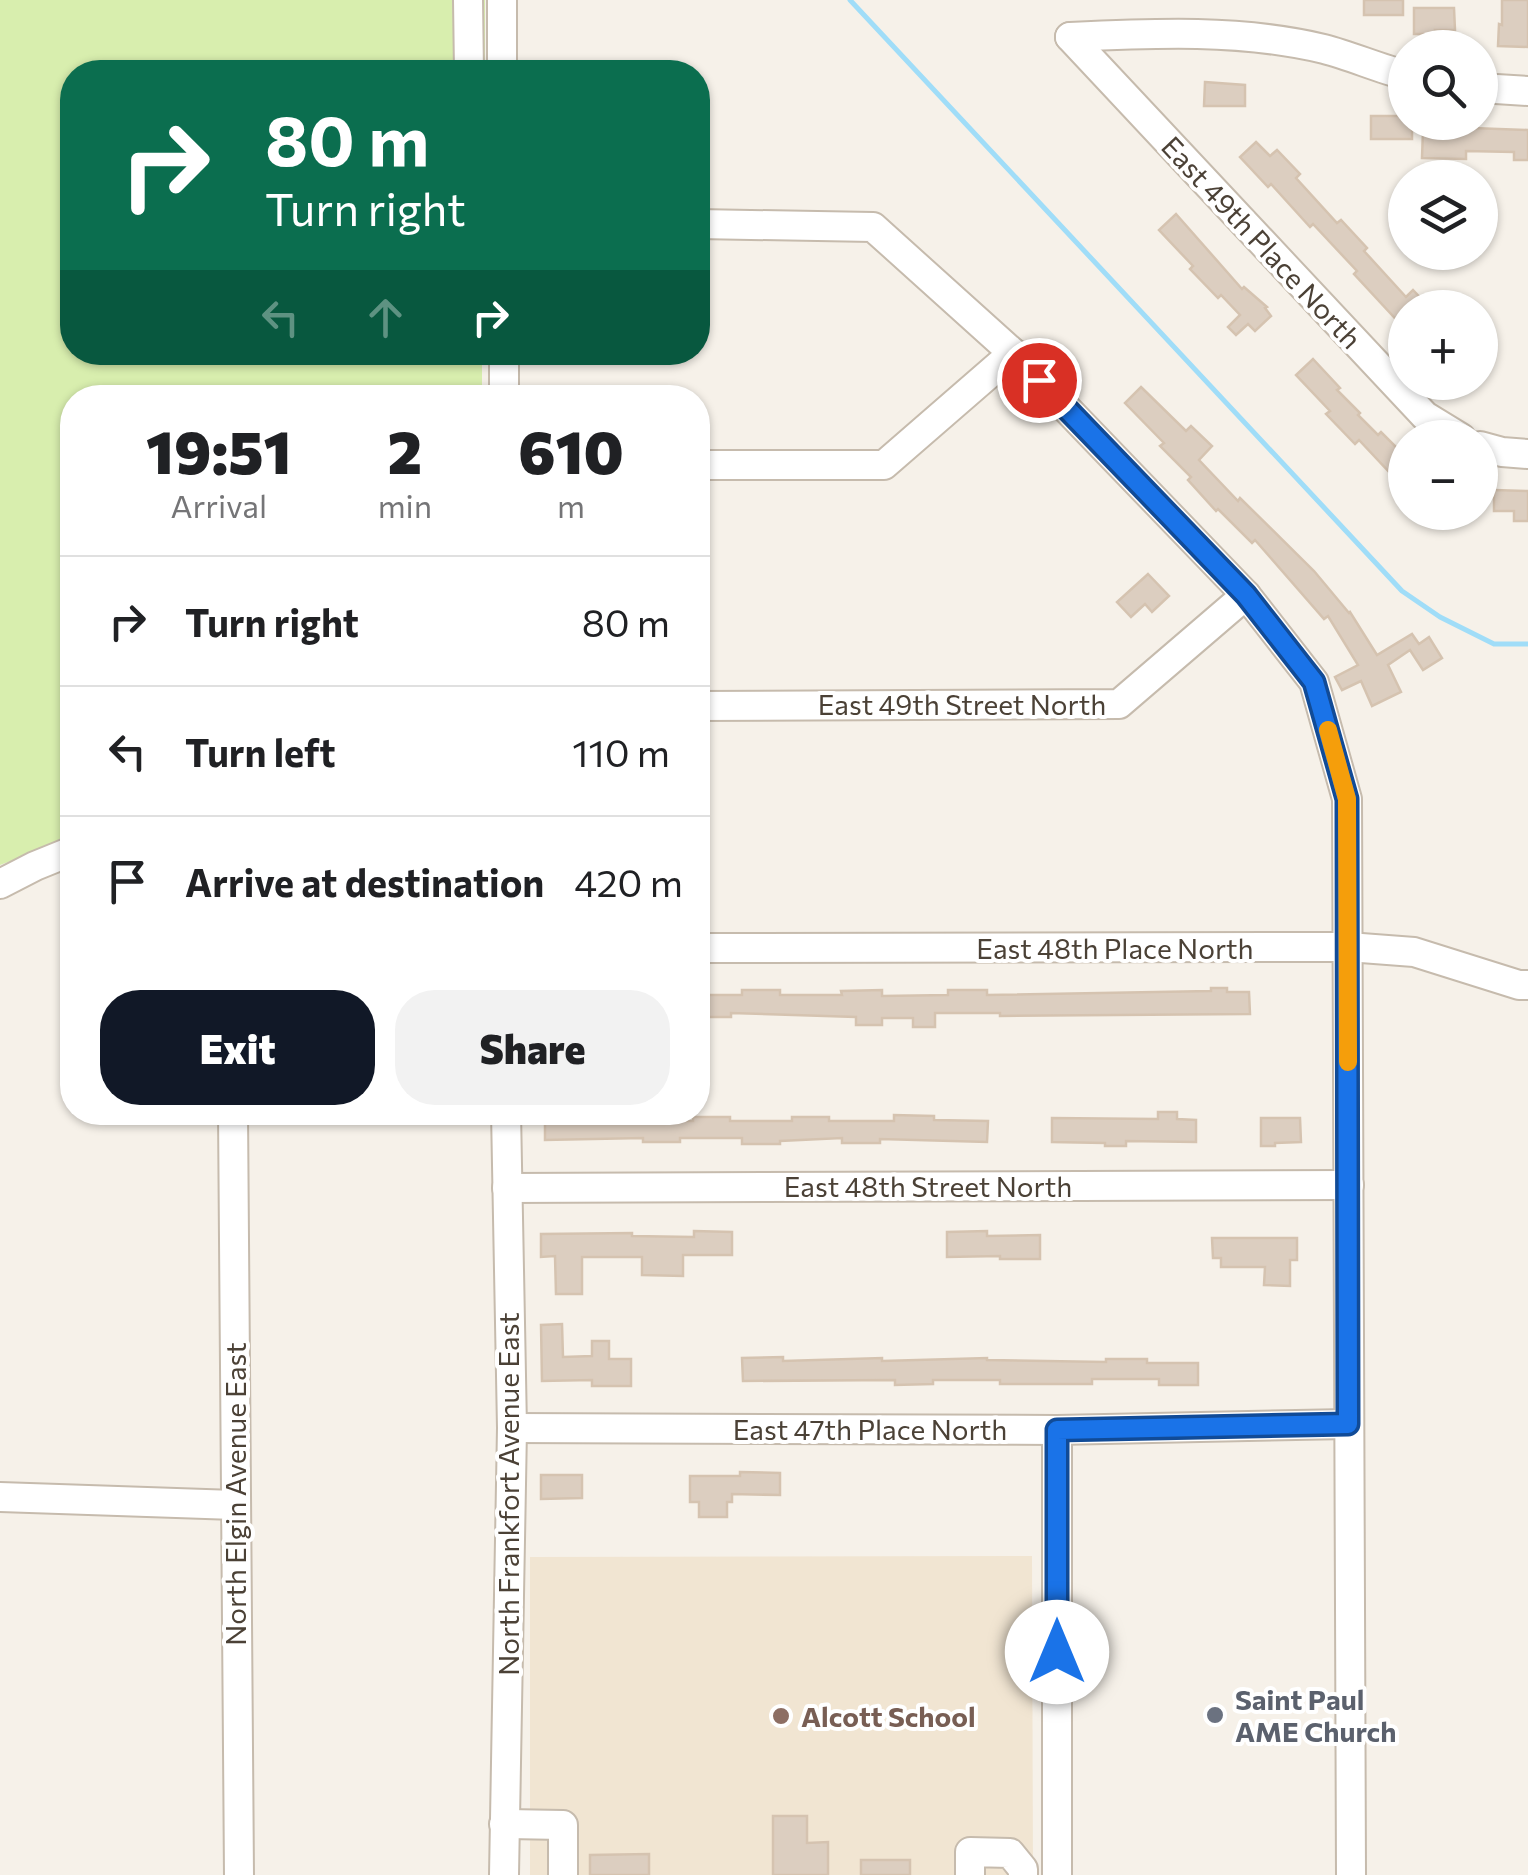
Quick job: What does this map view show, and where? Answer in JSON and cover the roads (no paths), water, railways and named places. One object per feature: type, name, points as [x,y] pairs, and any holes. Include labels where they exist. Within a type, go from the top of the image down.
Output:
[{"type":"street","points":[[468,0],[468,60]]},
{"type":"street","points":[[502,0],[502,60]]},
{"type":"street","name":"East 49th Place North","points":[[1388,70],[1326,50],[1272,39],[1156,33],[1070,37],[1432,420]]},
{"type":"street","points":[[1498,89],[1528,90]]},
{"type":"street","points":[[710,224],[872,227],[1014,353],[1246,595],[1314,682],[1347,799],[1351,1875]]},
{"type":"street","points":[[710,465],[884,464],[1014,353]]},
{"type":"street","points":[[1498,451],[1528,454]]},
{"type":"street","name":"East 49th Street North","points":[[710,706],[1119,704],[1246,595]]},
{"type":"street","points":[[0,884],[60,855]]},
{"type":"street","name":"East 48th Place North","points":[[710,948],[1348,948],[1414,952],[1528,985]]},
{"type":"street","name":"North Elgin Avenue East","points":[[233,1125],[239,1875]]},
{"type":"street","name":"North Frankfort Avenue East","points":[[504,1875],[512,1428],[506,1125]]},
{"type":"street","name":"East 48th Street North","points":[[507,1188],[1349,1185]]},
{"type":"street","name":"East 47th Place North","points":[[512,1428],[1057,1430],[1348,1424]]},
{"type":"street","points":[[1057,1430],[1058,1875]]},
{"type":"street","points":[[0,1497],[235,1505]]},
{"type":"street","points":[[504,1824],[563,1825],[563,1875]]},
{"type":"street","points":[[970,1875],[970,1852],[1010,1853],[1023,1869],[1022,1875]]},
{"type":"waterway","points":[[850,0],[1402,591],[1440,617],[1494,644],[1528,644]]},
{"type":"place","name":"Saint Paul AME Church","points":[[1215,1715]]},
{"type":"place","name":"Alcott School","points":[[781,1716]]}]
